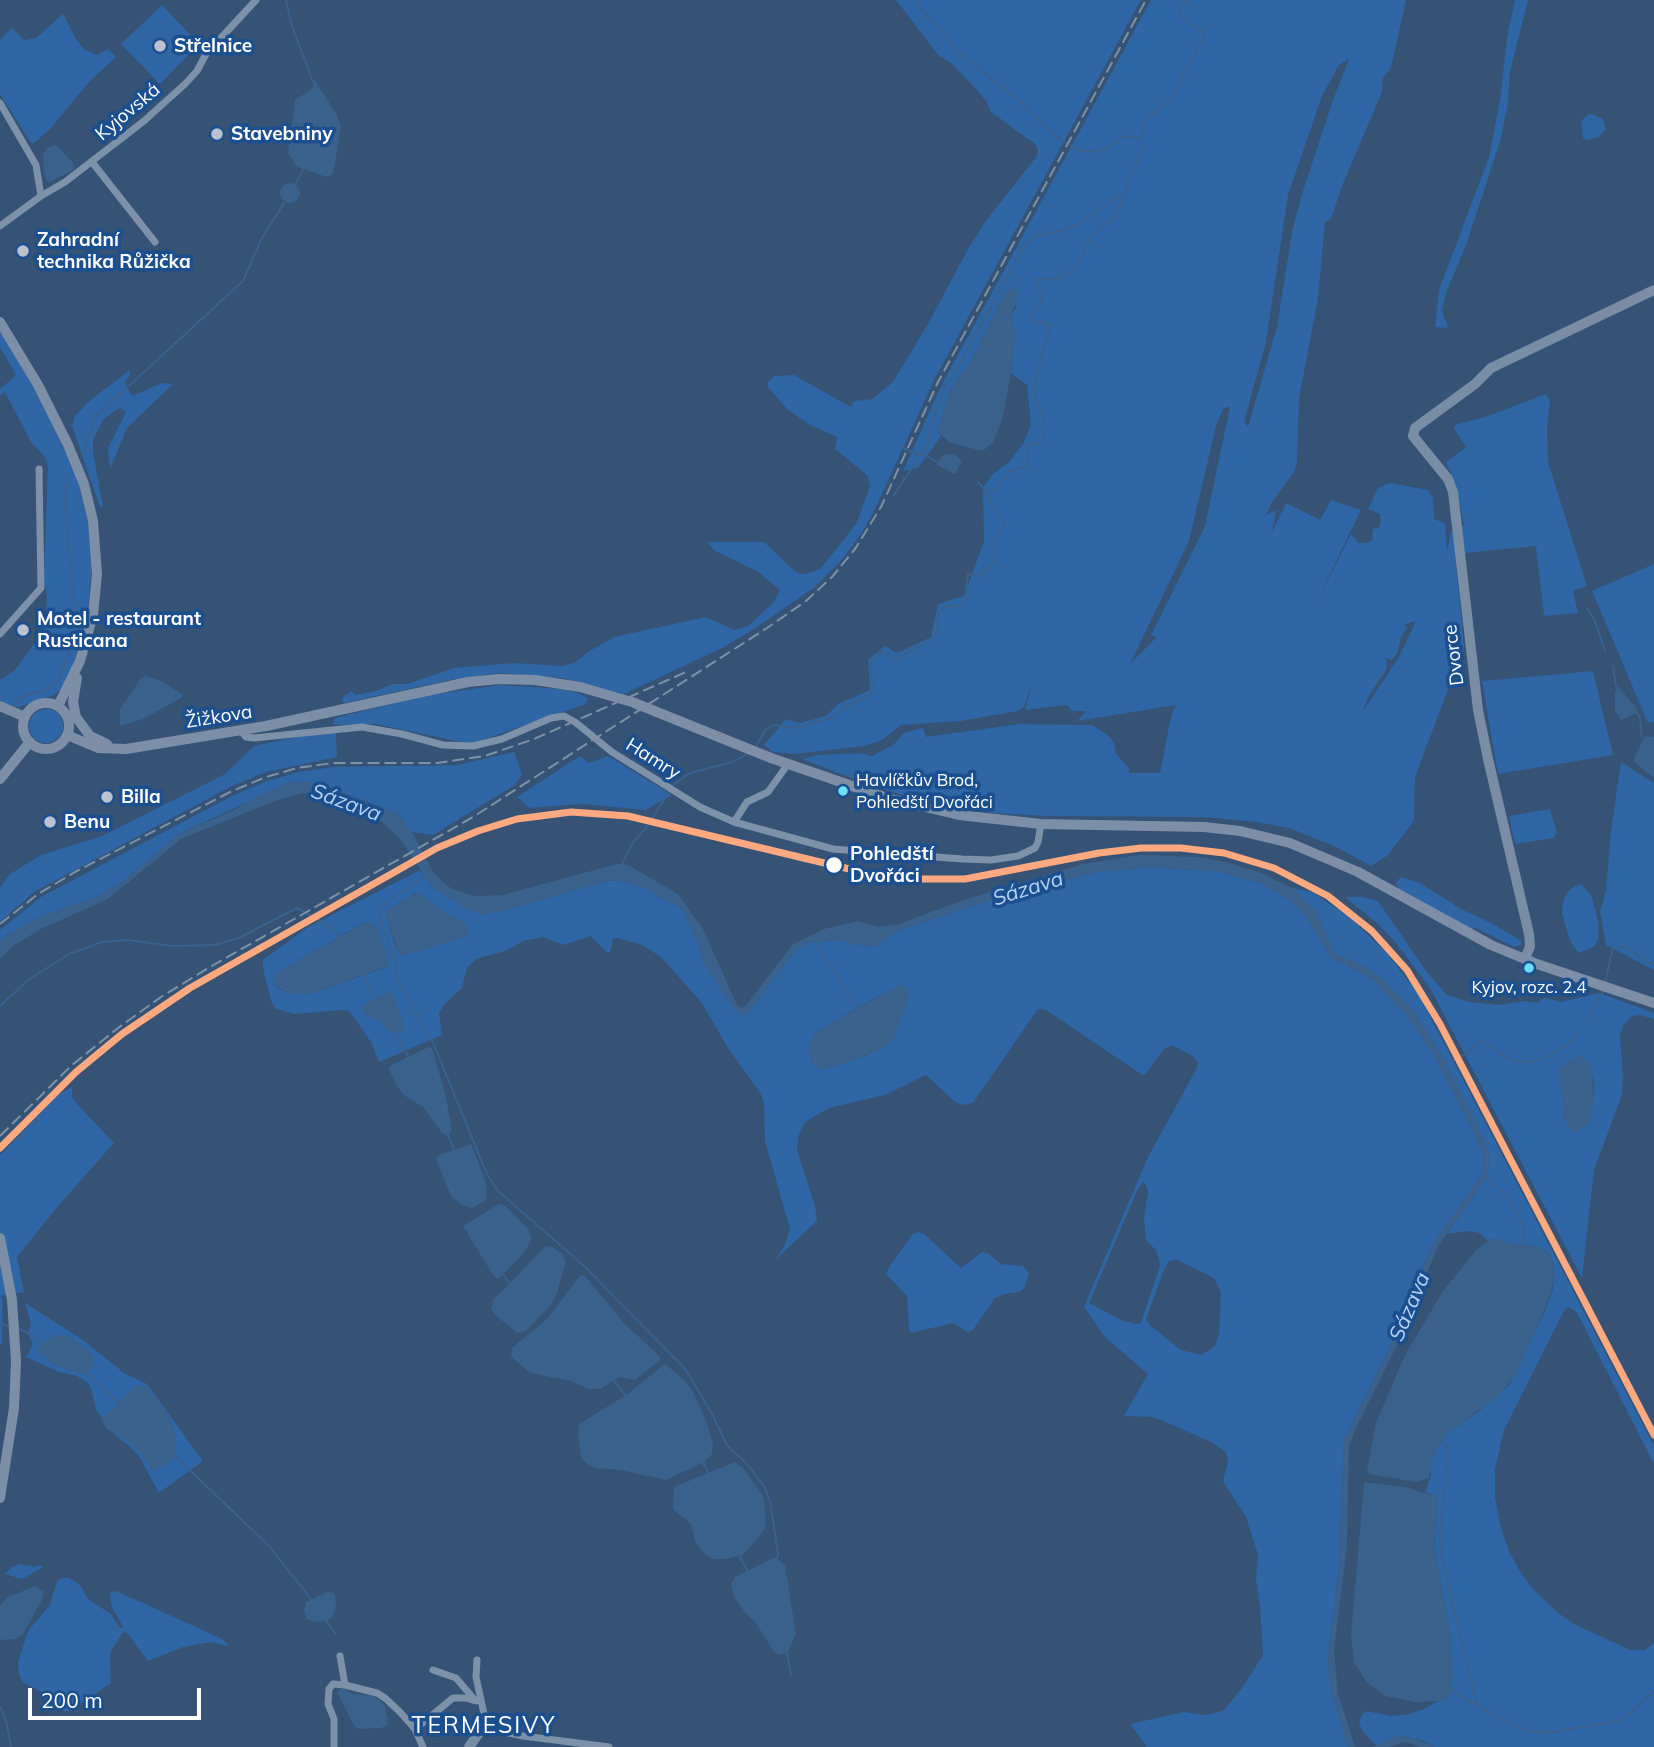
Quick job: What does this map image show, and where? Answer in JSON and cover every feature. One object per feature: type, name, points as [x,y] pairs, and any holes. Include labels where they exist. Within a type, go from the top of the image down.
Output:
[{"type":"main road","points":[[0,322],[59,426],[78,466],[90,505],[96,540],[97,587],[93,615],[80,661],[73,707],[86,732],[97,740],[126,749]]},
{"type":"main road","points":[[58,706],[80,661]]},
{"type":"main road","name":"Žižkova","points":[[67,735],[97,748],[126,749],[240,731],[485,680],[535,680],[580,687],[632,702],[771,758],[860,790],[919,807],[959,815],[1041,824],[1166,825],[1240,831],[1290,843],[1358,872],[1470,936],[1525,959],[1654,1003]]},
{"type":"main road","points":[[46,703],[58,706],[68,721],[67,735],[60,744],[50,748],[39,747],[30,742],[24,730],[25,717],[37,705],[46,703]]},
{"type":"main road","points":[[0,779],[30,742]]},
{"type":"main road","points":[[0,1238],[15,1336],[13,1408],[0,1498]]},
{"type":"street","name":"Kyjovská","points":[[0,226],[92,162],[185,85],[206,54],[256,0]]},
{"type":"street","points":[[0,103],[32,157],[41,196]]},
{"type":"street","points":[[92,162],[155,242]]},
{"type":"street","name":"Dvorce","points":[[1525,959],[1530,946],[1529,934],[1478,710],[1453,492],[1448,479],[1413,436],[1415,428],[1475,384],[1491,368],[1654,290]]},
{"type":"street","points":[[0,634],[41,589],[39,469]]},
{"type":"street","points":[[0,706],[25,717]]},
{"type":"street","name":"Hamry","points":[[240,731],[249,738],[362,727],[443,745],[473,746],[502,739],[558,716],[575,722],[612,752],[701,807],[734,822],[833,849],[981,860],[1026,854],[1038,842],[1041,824]]},
{"type":"street","points":[[734,822],[747,802],[768,792],[788,764]]},
{"type":"street","points":[[340,1656],[345,1685]]},
{"type":"street","points":[[477,1660],[479,1704],[486,1723],[504,1732],[523,1736],[609,1747]]},
{"type":"street","points":[[433,1670],[456,1678],[479,1704]]},
{"type":"street","points":[[334,1747],[334,1719],[328,1704],[329,1689],[333,1684],[377,1693],[385,1698],[415,1729],[423,1747]]},
{"type":"street","points":[[415,1729],[453,1698],[466,1698],[479,1704]]},
{"type":"street","points":[[469,1747],[486,1723]]},
{"type":"shaded area","points":[[896,0],[1141,0],[934,380],[877,505],[862,533],[840,562],[815,587],[757,627],[722,648],[624,694],[563,678],[499,673],[450,680],[344,703],[344,696],[352,691],[355,695],[376,691],[454,668],[514,663],[561,666],[574,663],[614,637],[706,617],[734,630],[748,626],[774,602],[780,590],[757,571],[715,551],[707,542],[764,542],[798,573],[806,574],[820,569],[838,547],[857,522],[870,486],[867,475],[835,449],[837,437],[810,425],[787,409],[768,387],[768,382],[774,376],[794,375],[851,407],[854,401],[872,399],[893,382],[968,249],[985,222],[1037,156],[1038,150],[1036,145],[990,111],[987,102],[976,89],[950,62],[939,56]]},
{"type":"shaded area","points":[[1151,0],[1406,0],[1391,68],[1383,78],[1382,92],[1331,219],[1325,222],[1318,299],[1299,398],[1297,463],[1266,515],[1276,510],[1272,532],[1286,503],[1320,520],[1331,500],[1361,510],[1311,613],[1350,536],[1352,534],[1358,543],[1372,540],[1373,529],[1378,528],[1381,522],[1380,514],[1368,509],[1378,488],[1390,483],[1428,490],[1433,498],[1434,519],[1445,523],[1447,552],[1451,532],[1464,525],[1456,486],[1446,462],[1466,447],[1454,428],[1455,425],[1488,416],[1546,394],[1550,401],[1547,428],[1548,462],[1587,586],[1573,591],[1578,613],[1544,616],[1536,546],[1455,554],[1464,647],[1415,777],[1414,821],[1387,856],[1371,866],[1334,846],[1289,828],[1204,817],[994,813],[906,796],[802,759],[818,755],[859,753],[872,756],[893,745],[904,733],[923,728],[926,737],[1019,724],[1092,725],[1109,736],[1114,743],[1116,754],[1129,768],[1129,773],[1160,773],[1171,716],[1176,705],[1077,721],[1086,711],[1072,711],[1067,705],[1025,710],[1032,682],[1024,707],[1018,711],[961,721],[901,725],[882,740],[865,746],[794,754],[773,752],[764,745],[786,719],[800,723],[826,716],[838,704],[870,690],[868,660],[885,646],[897,653],[931,637],[938,604],[964,596],[984,541],[983,488],[1023,444],[1031,425],[1027,385],[1011,373],[1015,333],[1011,317],[1016,307],[1006,292],[968,366],[951,389],[937,431],[941,436],[918,468],[903,471],[942,384]],"holes":[[[1349,59],[1302,194],[1292,232],[1277,327],[1248,427],[1245,423],[1246,414],[1266,342],[1288,195],[1322,96],[1339,65]],[[1230,407],[1205,526],[1151,635],[1157,637],[1130,664],[1189,541],[1217,422],[1224,408]],[[1416,621],[1399,657],[1363,711],[1368,697],[1386,670],[1385,658],[1392,660],[1398,652],[1401,637],[1407,628],[1404,625]]]},
{"type":"shaded area","points":[[1515,0],[1528,0],[1510,71],[1508,103],[1500,142],[1466,245],[1446,293],[1442,311],[1448,328],[1435,327],[1439,290],[1489,157]]},
{"type":"shaded area","name":"Střelnice","points":[[162,5],[199,44],[160,84],[121,44]]},
{"type":"shaded area","points":[[63,14],[84,49],[97,55],[108,49],[116,57],[90,81],[50,129],[31,143],[0,94],[0,40],[12,28],[24,40],[36,38]]},
{"type":"shaded area","points":[[1590,113],[1603,119],[1606,129],[1599,137],[1588,140],[1583,138],[1581,121]]},
{"type":"shaded area","points":[[0,333],[9,343],[45,408],[77,478],[89,528],[92,564],[87,620],[71,671],[62,688],[54,695],[19,707],[0,700],[0,680],[14,671],[44,631],[47,597],[44,579],[48,465],[45,457],[31,442],[5,392],[0,395],[0,389],[16,375],[0,347]]},
{"type":"shaded area","points":[[130,370],[125,383],[132,396],[162,383],[173,384],[127,428],[110,469],[108,448],[126,412],[120,408],[103,420],[93,440],[103,507],[100,507],[72,426],[75,416],[88,402]]},
{"type":"shaded area","points":[[1654,564],[1654,722],[1648,723],[1592,591]]},
{"type":"shaded area","points":[[1593,671],[1613,755],[1498,774],[1482,681]]},
{"type":"shaded area","points":[[500,685],[561,689],[588,698],[586,704],[471,744],[375,724],[333,725],[335,718],[428,695]]},
{"type":"shaded area","points":[[46,709],[58,714],[63,726],[58,738],[46,743],[34,738],[29,726],[34,714]]},
{"type":"shaded area","points":[[316,733],[336,733],[337,757],[266,772],[232,786],[34,892],[0,922],[0,888],[10,874],[41,855],[102,836],[225,774],[254,746]]},
{"type":"shaded area","points":[[514,752],[522,774],[515,785],[433,835],[412,832],[397,813],[324,785],[291,782],[179,834],[120,883],[101,895],[37,918],[0,942],[0,930],[41,897],[232,796],[267,781],[298,772],[333,767],[457,765]]},
{"type":"shaded area","points":[[580,756],[589,763],[608,756],[672,795],[646,810],[583,804],[529,808],[517,797]]},
{"type":"shaded area","points":[[1621,762],[1654,783],[1654,970],[1606,945],[1600,911],[1606,890]]},
{"type":"shaded area","points":[[1550,809],[1557,832],[1554,838],[1515,844],[1509,816]]},
{"type":"shaded area","points":[[1147,867],[1216,871],[1260,883],[1287,898],[1306,916],[1331,958],[1372,979],[1406,1014],[1435,1057],[1484,1156],[1483,1171],[1479,1179],[1432,1245],[1399,1329],[1344,1440],[1339,1567],[1328,1657],[1331,1692],[1348,1747],[1147,1747],[1130,1724],[1184,1712],[1206,1715],[1223,1711],[1263,1655],[1256,1578],[1258,1555],[1246,1517],[1223,1481],[1228,1461],[1226,1452],[1211,1442],[1161,1420],[1124,1416],[1148,1374],[1105,1337],[1084,1307],[1148,1157],[1197,1068],[1198,1063],[1194,1057],[1172,1045],[1164,1049],[1144,1076],[1046,1010],[1038,1009],[973,1103],[962,1105],[955,1102],[926,1075],[885,1095],[829,1108],[805,1122],[798,1137],[797,1150],[815,1206],[817,1221],[774,1261],[784,1247],[790,1229],[765,1141],[764,1104],[761,1094],[728,1048],[702,1003],[661,957],[642,945],[617,938],[613,939],[610,952],[606,952],[591,936],[563,945],[543,937],[523,941],[508,950],[476,959],[467,968],[462,988],[439,1013],[442,1035],[379,1062],[371,1042],[350,1012],[343,1010],[295,1014],[276,1009],[271,1001],[263,968],[263,960],[308,927],[420,870],[433,888],[497,912],[611,880],[648,889],[685,913],[704,964],[743,1016],[796,950],[808,942],[838,940],[871,947],[897,931],[981,903],[1096,872]],"holes":[[[417,892],[443,912],[462,921],[468,931],[397,951],[385,912]],[[365,922],[388,965],[310,994],[292,994],[281,990],[275,985],[273,978],[278,972]],[[882,994],[904,1012],[891,1041],[866,1056],[813,1064],[809,1054],[816,1032]],[[1143,1182],[1148,1192],[1144,1218],[1146,1240],[1155,1249],[1160,1266],[1141,1323],[1123,1321],[1089,1303],[1137,1191]],[[1177,1260],[1214,1278],[1221,1292],[1216,1344],[1201,1355],[1181,1350],[1146,1319],[1169,1261]]]},
{"type":"shaded area","points":[[1401,877],[1420,883],[1461,909],[1491,923],[1522,941],[1521,945],[1514,947],[1474,927],[1472,930],[1398,888],[1396,882]]},
{"type":"shaded area","points":[[1581,884],[1591,895],[1599,924],[1598,940],[1594,947],[1578,953],[1570,941],[1562,914],[1563,901],[1568,892]]},
{"type":"shaded area","points":[[1292,888],[1312,892],[1349,917],[1386,952],[1419,995],[1654,1446],[1654,1464],[1577,1313],[1569,1307],[1565,1309],[1504,1430],[1495,1469],[1495,1497],[1501,1528],[1519,1570],[1532,1588],[1557,1612],[1574,1624],[1630,1650],[1645,1650],[1654,1643],[1654,1747],[1435,1747],[1421,1740],[1394,1737],[1376,1745],[1363,1732],[1359,1723],[1362,1714],[1367,1711],[1390,1716],[1405,1715],[1422,1710],[1451,1694],[1451,1638],[1434,1545],[1438,1497],[1425,1492],[1431,1475],[1431,1461],[1449,1432],[1510,1384],[1547,1306],[1553,1289],[1554,1273],[1548,1252],[1538,1247],[1492,1238],[1488,1241],[1480,1233],[1468,1231],[1447,1234],[1485,1180],[1489,1154],[1442,1056],[1414,1011],[1378,975],[1335,954],[1315,910]]},
{"type":"shaded area","points":[[1345,897],[1363,897],[1378,901],[1426,971],[1447,995],[1470,1002],[1499,1005],[1524,1001],[1537,1003],[1545,998],[1561,1002],[1599,993],[1654,1013],[1654,1019],[1632,1016],[1624,1024],[1620,1034],[1622,1095],[1594,1170],[1582,1278],[1430,988],[1378,924]],"holes":[[[1560,1067],[1594,1079],[1594,1100],[1589,1123],[1565,1120]]]},
{"type":"shaded area","points":[[72,1087],[72,1097],[77,1104],[114,1143],[17,1257],[24,1292],[1,1296],[2,1344],[0,1343],[0,1155],[58,1095]]},
{"type":"shaded area","points":[[918,1232],[924,1234],[961,1268],[982,1252],[1001,1264],[1023,1266],[1029,1273],[1025,1287],[1019,1292],[995,1298],[973,1330],[968,1332],[953,1323],[911,1333],[907,1296],[886,1274],[912,1235]]},
{"type":"shaded area","points":[[25,1303],[83,1340],[124,1373],[147,1384],[203,1461],[159,1493],[139,1456],[116,1436],[96,1410],[88,1383],[77,1376],[59,1372],[26,1357],[33,1344],[28,1334],[31,1323]]},
{"type":"shaded area","points":[[19,1564],[44,1567],[22,1579],[5,1574]]},
{"type":"shaded area","points":[[69,1578],[80,1585],[88,1599],[111,1614],[120,1628],[124,1628],[112,1608],[110,1592],[116,1591],[172,1616],[222,1639],[228,1646],[210,1642],[183,1647],[148,1661],[127,1633],[123,1632],[110,1653],[111,1683],[69,1711],[64,1711],[54,1699],[23,1682],[19,1675],[18,1662],[28,1631],[50,1605],[57,1581]]},
{"type":"water","points":[[314,79],[341,126],[333,174],[327,177],[297,167],[288,153],[295,100],[313,88]]},
{"type":"water","points":[[56,145],[75,169],[50,182],[46,180],[44,173],[43,154],[47,148]]},
{"type":"water","points":[[290,183],[297,186],[300,193],[297,200],[290,203],[283,200],[280,193],[283,186]]},
{"type":"water","points":[[1015,287],[1018,295],[1011,317],[1015,333],[1011,373],[1002,420],[993,442],[983,451],[950,443],[937,431],[951,389],[968,366],[1006,292]]},
{"type":"water","points":[[954,454],[962,461],[955,474],[937,465],[942,456]]},
{"type":"water","points":[[146,676],[161,681],[183,697],[143,719],[120,726],[120,709],[141,678]]},
{"type":"water","points":[[1618,686],[1637,709],[1636,713],[1621,720],[1615,711],[1615,691]]},
{"type":"water","points":[[1645,736],[1654,737],[1654,778],[1634,762]]},
{"type":"water","name":"Sázava","points":[[291,782],[324,785],[397,813],[412,832],[433,872],[449,887],[464,893],[476,896],[502,895],[617,864],[628,865],[678,894],[703,929],[737,1005],[742,1008],[793,944],[824,929],[858,921],[880,927],[899,924],[963,900],[1083,864],[1139,855],[1198,857],[1226,862],[1261,873],[1292,888],[1315,909],[1335,954],[1378,975],[1414,1011],[1442,1056],[1480,1130],[1489,1154],[1485,1180],[1438,1246],[1404,1331],[1349,1446],[1347,1545],[1334,1651],[1338,1693],[1355,1747],[1348,1747],[1331,1692],[1328,1657],[1339,1567],[1344,1440],[1399,1329],[1432,1245],[1479,1179],[1483,1171],[1484,1156],[1435,1057],[1406,1014],[1372,979],[1331,958],[1306,916],[1286,897],[1260,883],[1216,871],[1147,867],[1096,872],[969,907],[897,931],[871,947],[838,940],[808,942],[796,950],[749,1012],[743,1016],[734,1010],[704,964],[685,913],[648,889],[611,880],[482,915],[463,907],[433,888],[400,839],[381,821],[302,793],[277,800],[181,839],[108,899],[41,929],[13,946],[0,959],[0,942],[7,935],[37,918],[101,895],[120,883],[179,834],[234,810],[256,797]]},
{"type":"water","points":[[418,892],[443,912],[464,922],[468,930],[467,936],[404,956],[399,954],[385,912]]},
{"type":"water","points":[[364,923],[372,923],[378,929],[389,961],[387,966],[310,994],[289,994],[275,985],[273,977],[278,972]]},
{"type":"water","points":[[899,985],[908,989],[909,998],[892,1041],[877,1051],[829,1069],[822,1070],[813,1064],[809,1051],[810,1041],[816,1032]]},
{"type":"water","points":[[392,992],[404,1024],[403,1030],[398,1034],[390,1032],[380,1021],[365,1015],[361,1006]]},
{"type":"water","points":[[432,1048],[445,1093],[452,1129],[448,1136],[442,1133],[423,1107],[405,1096],[396,1085],[389,1069],[391,1065]]},
{"type":"water","points":[[1578,1056],[1589,1063],[1592,1071],[1594,1100],[1589,1123],[1576,1132],[1571,1130],[1565,1120],[1559,1074],[1560,1068]]},
{"type":"water","points":[[471,1144],[487,1191],[485,1201],[472,1208],[462,1205],[451,1196],[436,1159],[439,1155]]},
{"type":"water","points":[[499,1204],[504,1205],[528,1229],[531,1237],[519,1259],[498,1279],[463,1226]]},
{"type":"water","points":[[1493,1238],[1538,1247],[1548,1252],[1552,1259],[1554,1278],[1550,1296],[1516,1375],[1498,1396],[1449,1432],[1441,1441],[1432,1459],[1429,1478],[1417,1482],[1369,1474],[1367,1471],[1376,1423],[1405,1355],[1443,1291],[1477,1249]]},
{"type":"water","points":[[546,1246],[553,1247],[562,1254],[566,1262],[556,1296],[527,1330],[516,1332],[495,1315],[491,1309],[493,1300]]},
{"type":"water","points":[[584,1275],[624,1323],[660,1357],[660,1360],[635,1380],[620,1377],[600,1389],[588,1389],[571,1381],[531,1373],[511,1357],[512,1348],[547,1319],[579,1277]]},
{"type":"water","points":[[55,1335],[70,1336],[89,1351],[95,1361],[90,1371],[82,1374],[65,1369],[51,1363],[38,1352],[46,1340]]},
{"type":"water","points":[[665,1364],[692,1390],[707,1423],[713,1444],[712,1454],[704,1462],[666,1480],[620,1470],[595,1468],[586,1463],[581,1458],[579,1424],[626,1395]]},
{"type":"water","points":[[136,1385],[144,1385],[156,1398],[176,1435],[175,1457],[165,1466],[153,1471],[130,1443],[107,1429],[101,1420]]},
{"type":"water","points":[[735,1462],[744,1469],[763,1496],[765,1529],[743,1555],[713,1559],[705,1554],[695,1541],[691,1524],[673,1509],[674,1487]]},
{"type":"water","points":[[1364,1482],[1405,1487],[1438,1497],[1434,1545],[1451,1637],[1453,1676],[1451,1694],[1442,1701],[1415,1702],[1386,1696],[1367,1683],[1354,1662],[1351,1635]]},
{"type":"water","points":[[775,1557],[785,1565],[796,1634],[789,1650],[781,1655],[774,1652],[756,1623],[744,1611],[733,1595],[731,1584],[735,1577]]},
{"type":"water","points":[[35,1586],[44,1591],[43,1598],[23,1634],[15,1639],[0,1640],[0,1606],[8,1597]]},
{"type":"water","points":[[329,1591],[335,1594],[336,1608],[332,1618],[315,1622],[307,1619],[304,1611],[306,1602]]},
{"type":"water","points":[[342,1688],[353,1694],[371,1695],[384,1704],[387,1725],[381,1728],[355,1727],[337,1692]]},
{"type":"water","points":[[1407,1736],[1435,1747],[1421,1747],[1406,1742],[1387,1747],[1371,1747],[1394,1737]]},
{"type":"waterway","points":[[286,0],[292,26],[313,82]]},
{"type":"waterway","points":[[914,0],[959,52],[1019,101],[1053,134],[1076,149],[1085,152],[1108,149],[1121,138],[1128,136],[1142,139]]},
{"type":"waterway","points":[[756,746],[766,729],[774,725],[794,728],[836,717],[847,706],[871,694],[874,684],[870,666],[872,660],[881,651],[893,660],[897,659],[936,636],[939,611],[947,606],[963,606],[969,596],[966,588],[968,574],[980,576],[994,561],[995,542],[1003,529],[1004,520],[988,500],[989,493],[1000,486],[1009,472],[1026,466],[1027,445],[1036,444],[1043,439],[1045,432],[1046,425],[1035,397],[1035,381],[1050,327],[1046,323],[1033,322],[1031,319],[1042,300],[1036,279],[1059,278],[1076,267],[1092,236],[1116,215],[1142,149],[1143,129],[1147,119],[1170,100],[1205,35],[1181,17],[1178,11],[1187,0]]},
{"type":"waterway","points":[[296,183],[303,170]]},
{"type":"waterway","points":[[893,496],[928,445],[945,386],[1023,248],[1036,236],[1065,230],[1077,224],[1127,191]]},
{"type":"waterway","points":[[84,452],[94,418],[243,281],[262,238],[284,203]]},
{"type":"waterway","points":[[899,446],[939,463]]},
{"type":"waterway","points":[[17,703],[20,697],[51,688],[58,679],[72,646],[76,623],[65,504],[67,473]]},
{"type":"waterway","points":[[978,482],[988,493]]},
{"type":"waterway","points":[[1587,608],[1595,621],[1605,651]]},
{"type":"waterway","points":[[1613,666],[1616,686]]},
{"type":"waterway","points":[[1636,711],[1640,718],[1642,738]]},
{"type":"waterway","points":[[673,785],[690,773],[733,762],[747,754]]},
{"type":"waterway","points":[[622,864],[633,842],[647,827],[670,790]]},
{"type":"waterway","points":[[424,877],[387,902],[381,911],[380,921],[395,960],[398,982],[432,1040],[486,1172],[497,1190],[583,1265],[686,1370],[727,1445],[749,1466],[765,1488],[770,1501],[777,1560]]},
{"type":"waterway","points":[[0,1006],[28,980],[69,954],[102,942],[127,940],[173,946],[214,945],[239,938],[297,908],[328,925],[341,936]]},
{"type":"waterway","points":[[816,940],[857,1008]]},
{"type":"waterway","points":[[1605,982],[1613,947],[1625,947],[1651,964],[1654,963]]},
{"type":"waterway","points":[[362,974],[375,997]]},
{"type":"waterway","points":[[1587,1020],[1603,991]]},
{"type":"waterway","points":[[395,1032],[409,1058]]},
{"type":"waterway","points":[[1446,1063],[1468,1053],[1477,1042],[1485,1042],[1515,1061],[1541,1060],[1569,1044],[1579,1033]]},
{"type":"waterway","points":[[448,1135],[454,1149]]},
{"type":"waterway","points":[[1486,1176],[1508,1199],[1524,1226],[1525,1244]]},
{"type":"waterway","points":[[503,1274],[510,1284]]},
{"type":"waterway","points":[[0,1323],[11,1327]]},
{"type":"waterway","points":[[20,1329],[43,1346]]},
{"type":"waterway","points":[[86,1373],[118,1402]]},
{"type":"waterway","points":[[612,1379],[626,1396]]},
{"type":"waterway","points":[[1440,1440],[1449,1450],[1440,1532],[1442,1559],[1477,1705]]},
{"type":"waterway","points":[[175,1456],[268,1545],[311,1599]]},
{"type":"waterway","points":[[703,1461],[709,1475]]},
{"type":"waterway","points":[[739,1555],[748,1572]]},
{"type":"waterway","points":[[326,1621],[336,1634]]},
{"type":"waterway","points":[[787,1652],[791,1675]]},
{"type":"waterway","points":[[1451,1689],[1506,1721],[1531,1732],[1553,1732],[1618,1721],[1631,1713],[1654,1690]]},
{"type":"waterway","points":[[0,1706],[11,1747]]},
{"type":"railway","points":[[0,1136],[71,1066],[161,997],[473,817],[767,628],[806,601],[832,577],[855,549],[881,507],[938,382],[1146,0]]},
{"type":"railway","points":[[0,924],[38,894],[75,872],[230,792],[266,777],[297,768],[333,763],[437,763],[485,756],[534,739],[686,672]]},
{"type":"transit line","points":[[0,1148],[76,1072],[122,1034],[190,988],[437,848],[517,819],[571,812],[628,816],[866,873],[911,879],[965,879],[1099,853],[1141,848],[1181,848],[1224,853],[1274,868],[1328,896],[1372,931],[1407,970],[1440,1024],[1654,1435]]},
{"type":"place","name":"Střelnice","points":[[160,46]]},
{"type":"place","name":"Stavebniny","points":[[217,134]]},
{"type":"place","name":"Zahradní technika Růžička","points":[[23,251]]},
{"type":"place","name":"Motel - restaurant Rusticana","points":[[23,630]]},
{"type":"place","name":"Havlíčkův Brod, Pohledští Dvořáci","points":[[843,791]]},
{"type":"place","name":"Billa","points":[[107,797]]},
{"type":"place","name":"Benu","points":[[50,822]]},
{"type":"place","name":"Pohledští Dvořáci","points":[[834,865]]},
{"type":"place","name":"Kyjov, rozc. 2.4","points":[[1529,968]]},
{"type":"district","name":"TERMESIVY","points":[[484,1726]]}]
